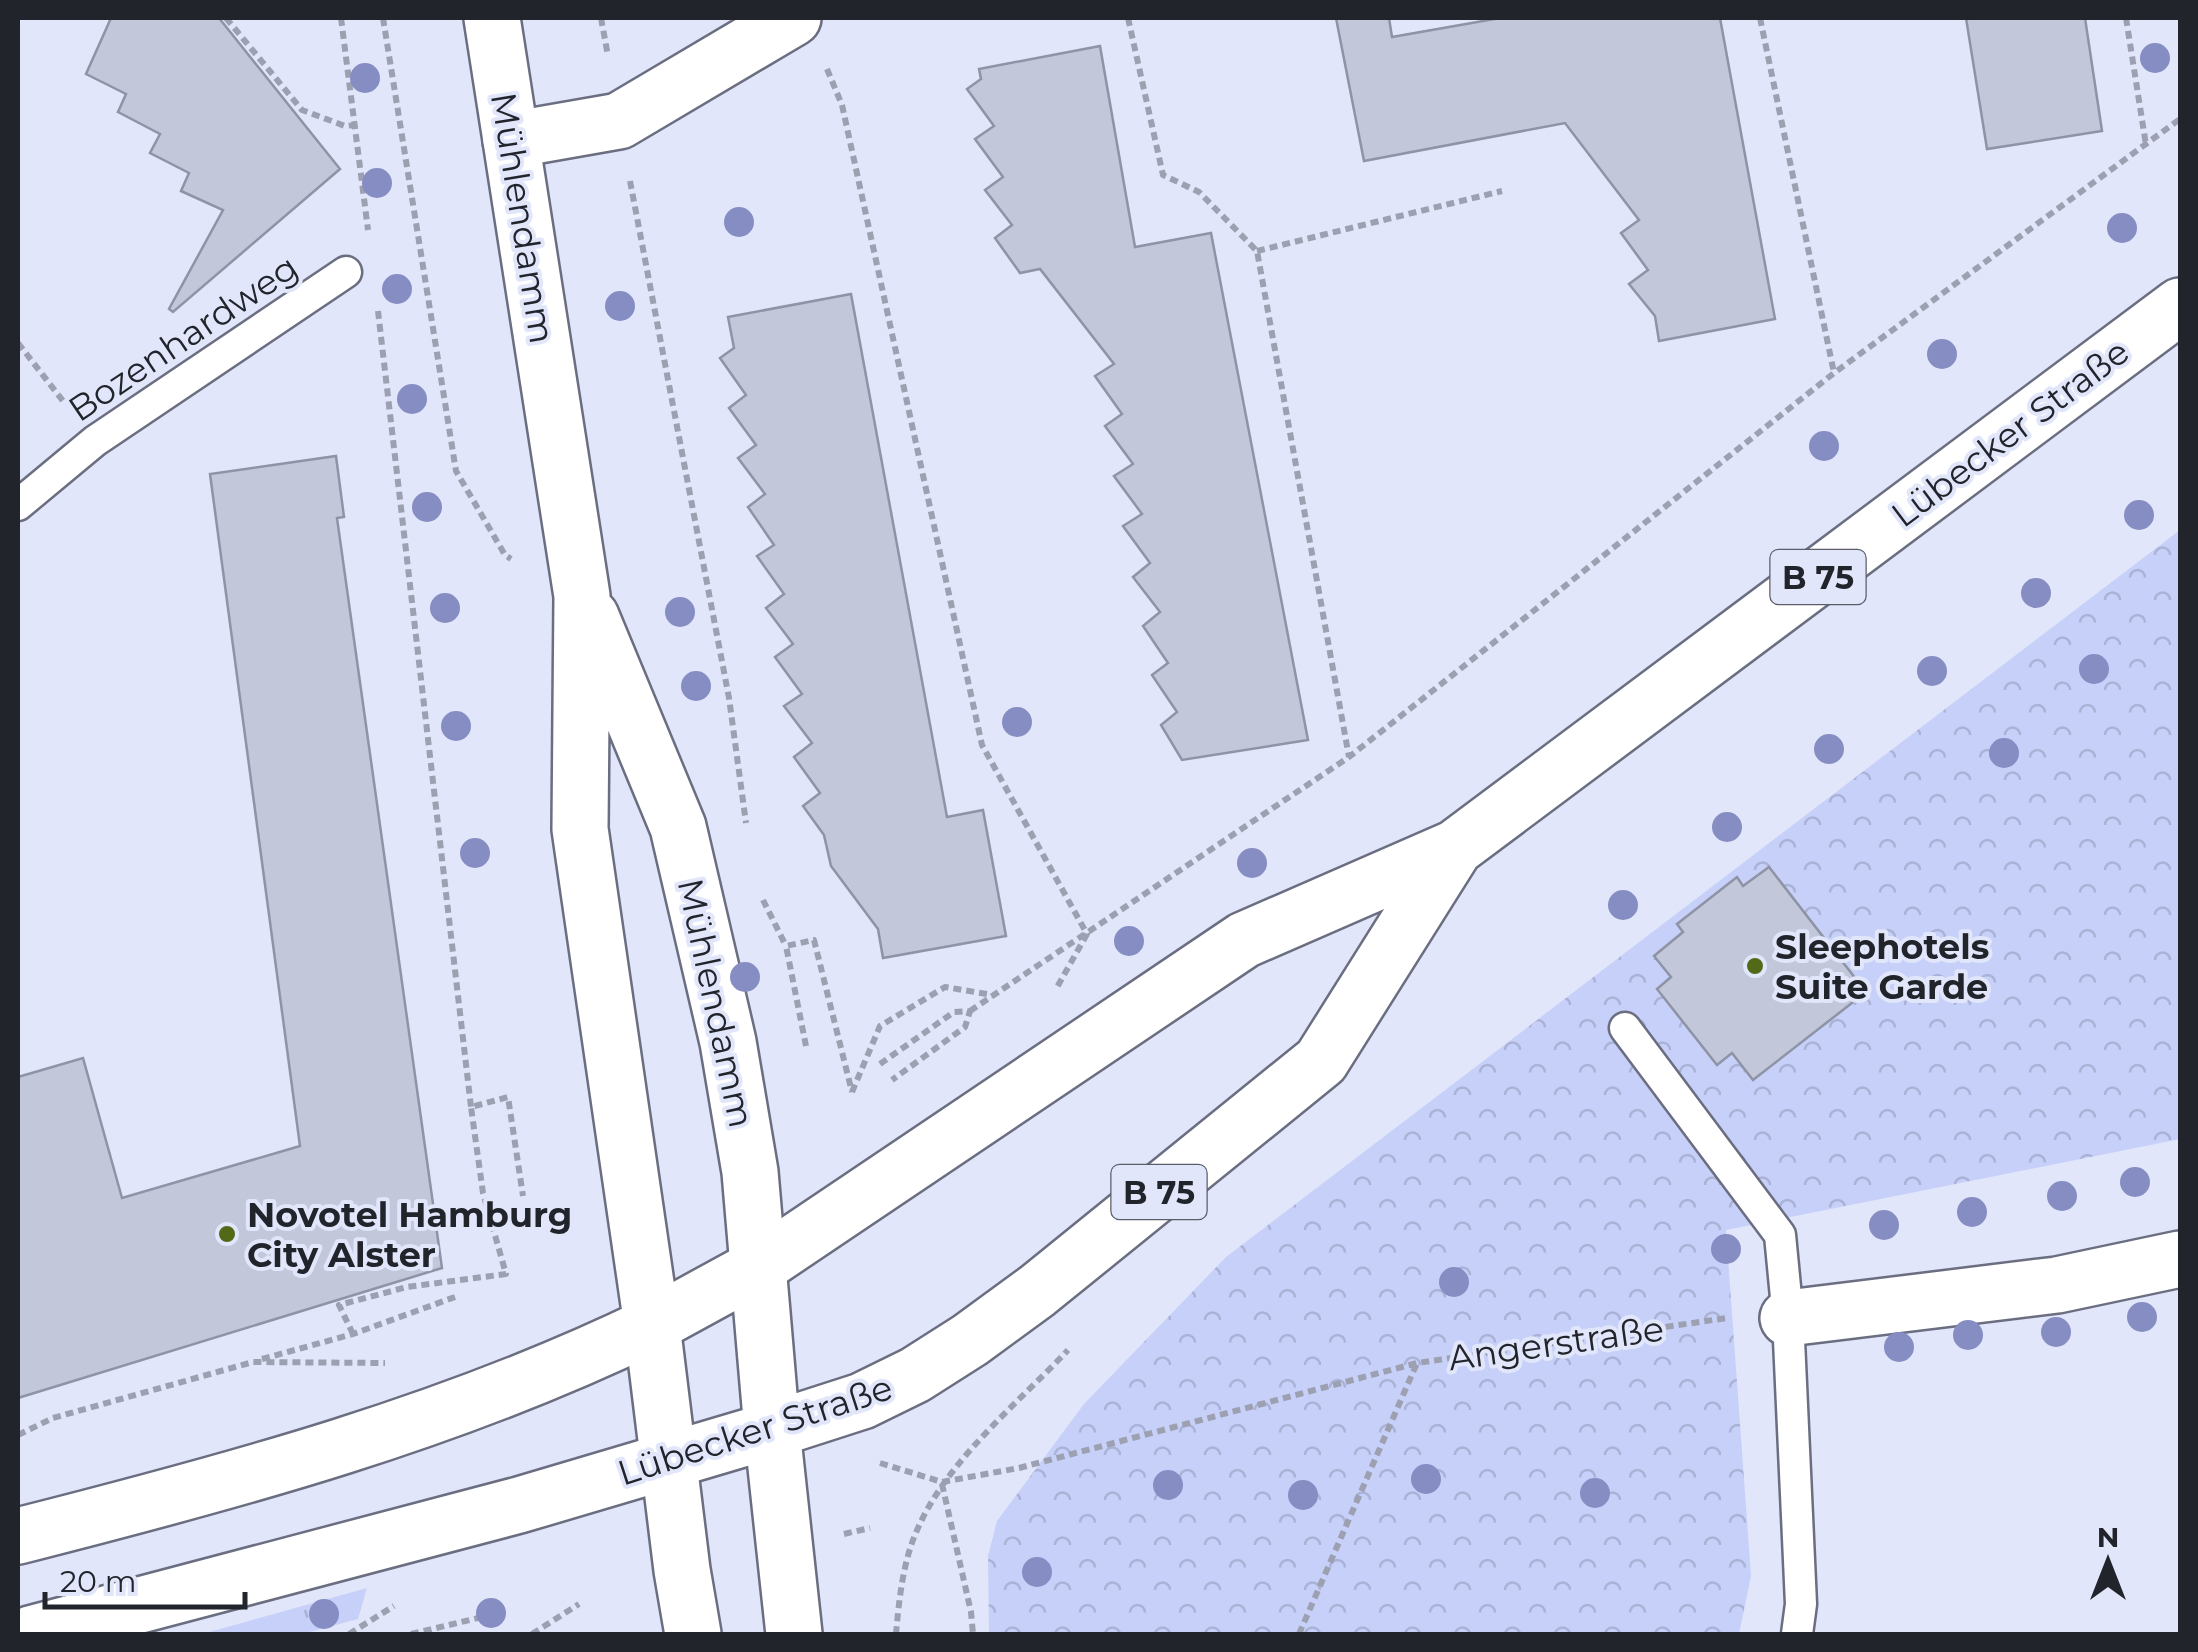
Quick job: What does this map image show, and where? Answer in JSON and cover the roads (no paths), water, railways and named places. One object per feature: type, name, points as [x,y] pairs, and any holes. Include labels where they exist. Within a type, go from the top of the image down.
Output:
[{"type":"main road","name":"Mühlendamm","points":[[492,18],[582,596],[580,829],[693,1634]]},
{"type":"main road","points":[[511,140],[619,122],[807,35]]},
{"type":"main road","name":"Lübecker Straße","points":[[18,1536],[271,1470],[409,1426],[585,1357],[758,1267],[1244,940],[1455,848],[2180,306]]},
{"type":"main road","name":"Mühlendamm","points":[[582,596],[678,827],[739,1100],[750,1172],[794,1634]]},
{"type":"main road","name":"Lübecker Straße","points":[[30,1634],[519,1505],[862,1401],[915,1375],[1037,1291],[1321,1061],[1455,848]]},
{"type":"main road","points":[[1788,1318],[2057,1284],[2180,1258]]},
{"type":"lane","name":"Bozenhardweg","points":[[18,505],[95,441],[346,272]]},
{"type":"lane","points":[[1625,1028],[1780,1235],[1788,1318],[1801,1604],[1798,1634]]},
{"type":"place","name":"Sleephotels Suite Garde","points":[[1755,966]]},
{"type":"place","name":"Novotel Hamburg City Alster","points":[[227,1234]]}]
